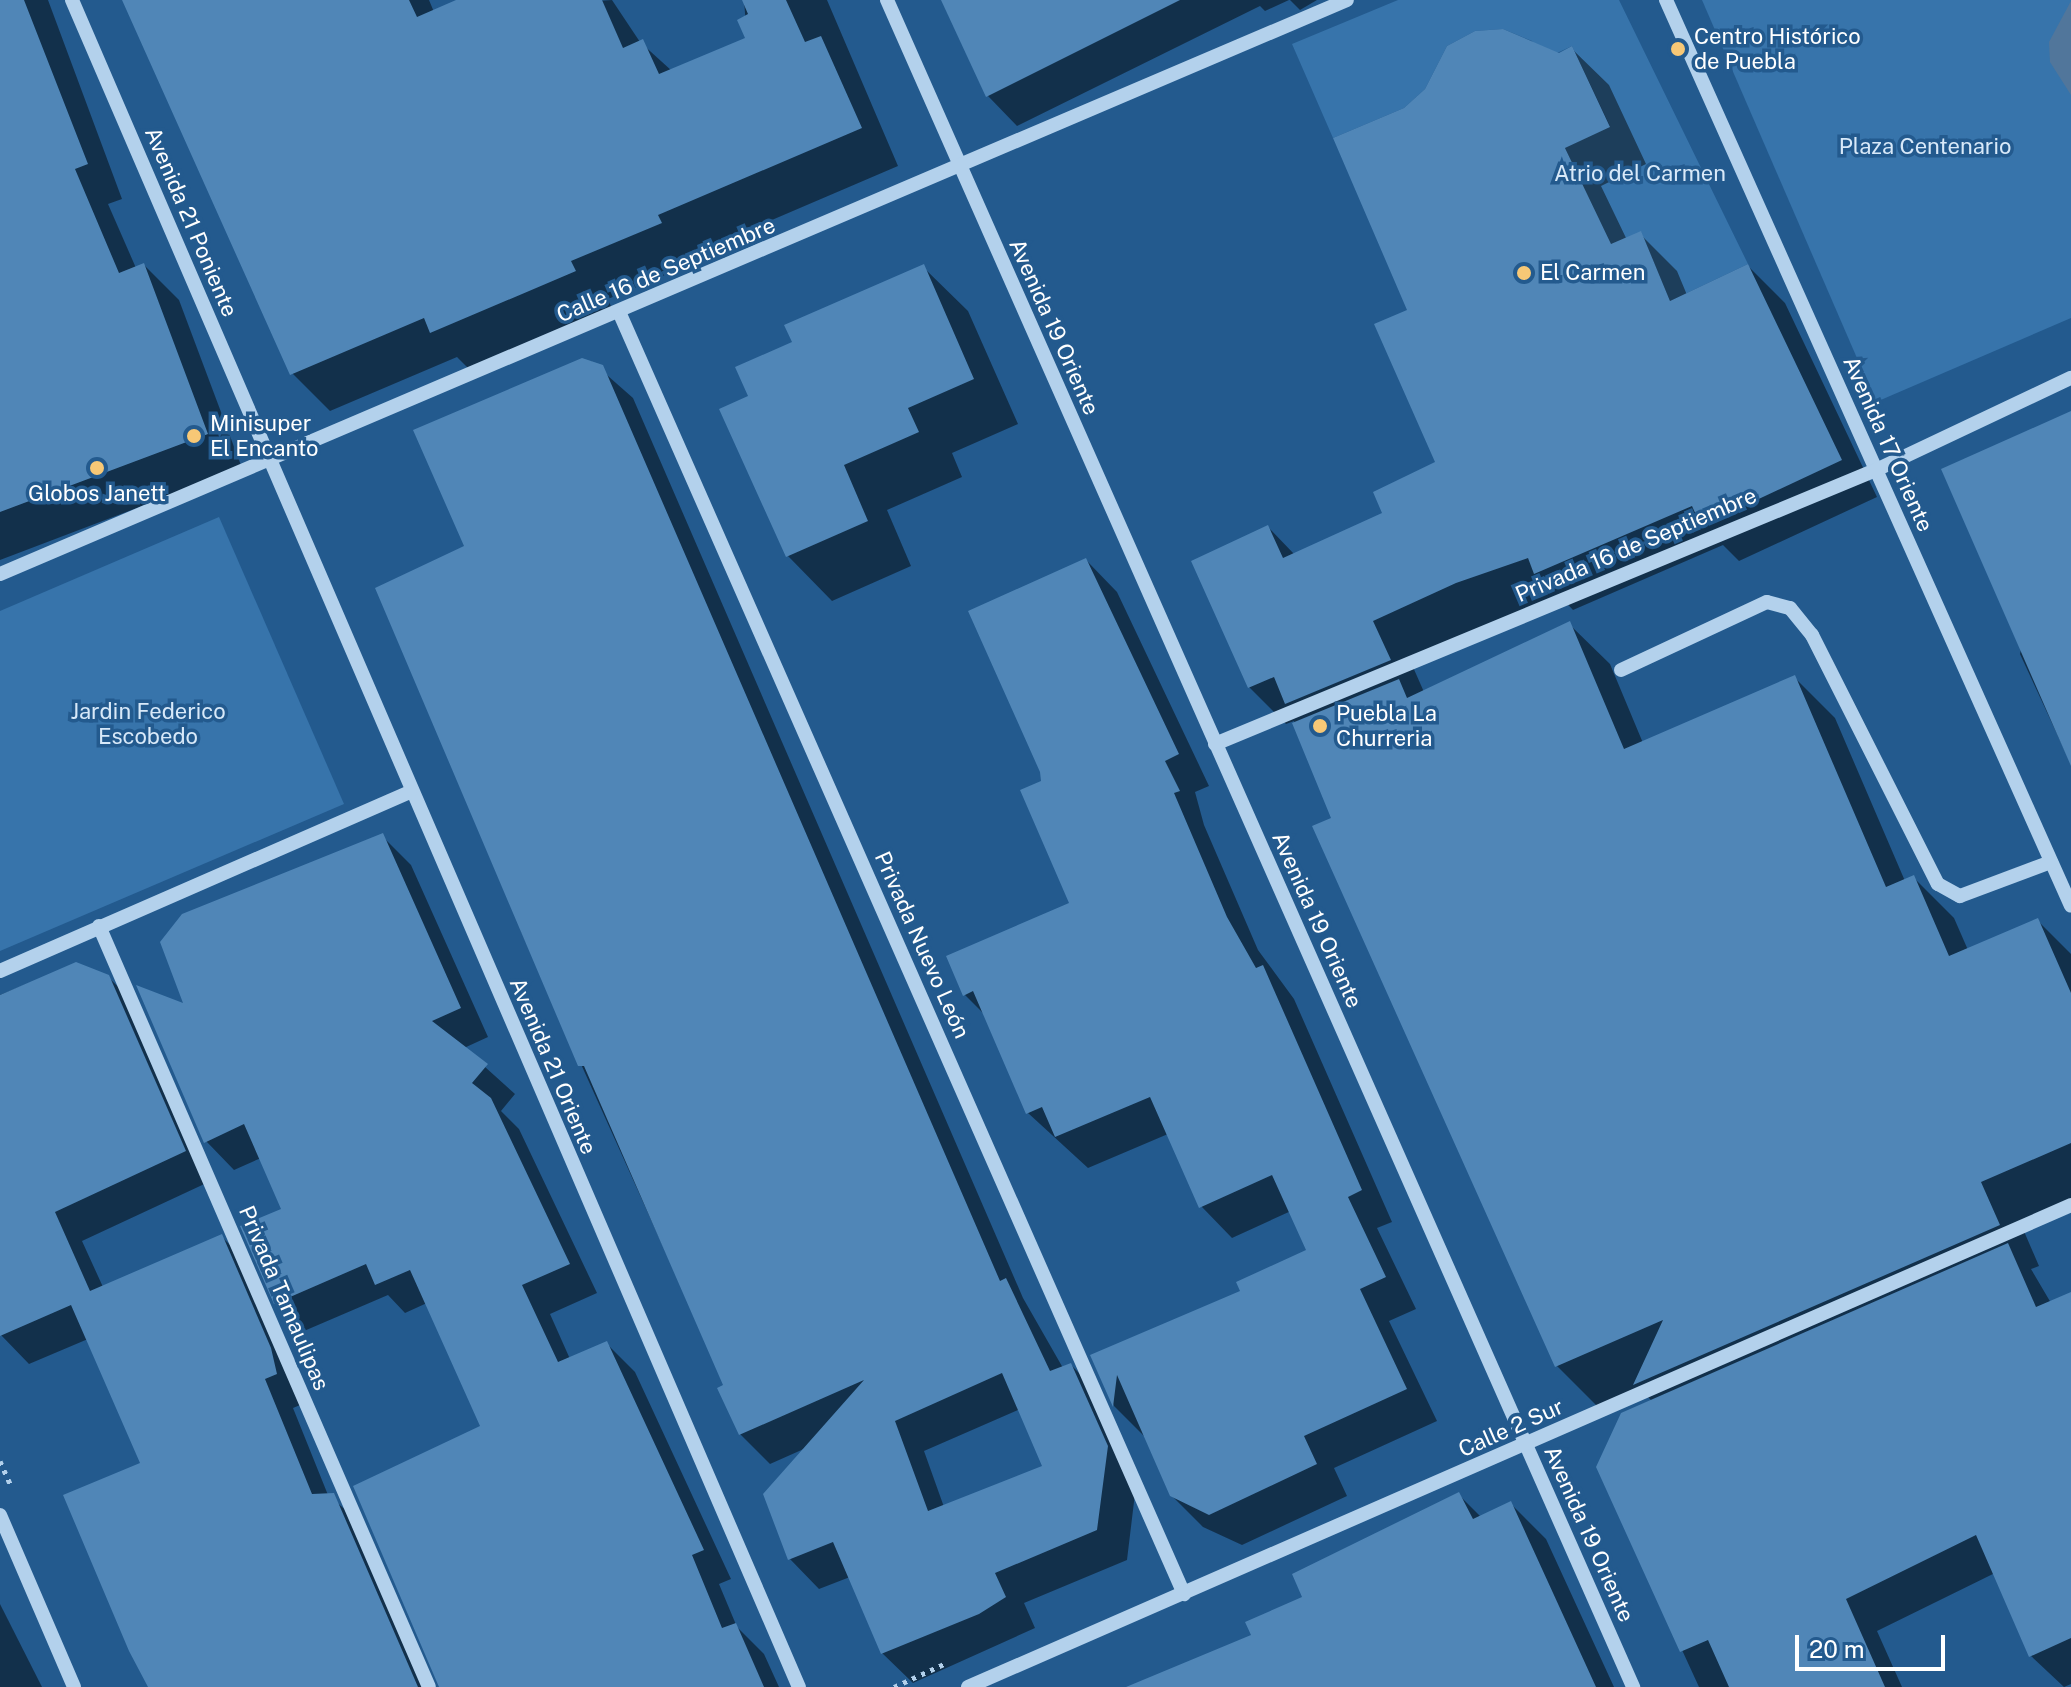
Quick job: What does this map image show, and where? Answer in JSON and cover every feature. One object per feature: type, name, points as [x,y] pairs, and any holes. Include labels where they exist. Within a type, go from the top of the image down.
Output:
[{"type":"street","name":"Avenida 21 Poniente","points":[[72,0],[269,461]]},
{"type":"street","name":"Avenida 19 Oriente","points":[[887,0],[1633,1687]]},
{"type":"street","name":"Calle 16 de Septiembre","points":[[0,574],[960,170],[1347,0]]},
{"type":"street","name":"Avenida 17 Oriente","points":[[1666,0],[2071,906]]},
{"type":"street","name":"Privada Nuevo León","points":[[620,314],[1184,1594]]},
{"type":"street","name":"Privada 16 de Septiembre","points":[[1215,744],[1876,470],[2071,378]]},
{"type":"street","name":"Avenida 21 Oriente","points":[[269,461],[799,1687]]},
{"type":"street","points":[[1621,670],[1767,602],[1790,608],[1812,635],[1938,884],[1960,896],[2051,862]]},
{"type":"street","points":[[0,971],[410,792]]},
{"type":"street","name":"Privada Tamaulipas","points":[[99,926],[429,1687]]},
{"type":"street","name":"Calle 2 Sur","points":[[968,1687],[2071,1205]]},
{"type":"street","points":[[0,1515],[74,1687]]},
{"type":"green space","name":"Atrio del Carmen","points":[[1398,0],[1619,0],[1748,264],[1670,301],[1641,232],[1610,245],[1565,148],[1610,126],[1572,46],[1542,60],[1532,41],[1503,29],[1475,31],[1447,46],[1425,89],[1404,108],[1333,138],[1292,44]]},
{"type":"green space","name":"Plaza Centenario","points":[[1702,0],[2071,0],[2071,318],[1876,402]]},
{"type":"green space","name":"Jardin Federico Escobedo","points":[[219,517],[344,804],[0,951],[0,611]]},
{"type":"shaded area","points":[[2071,1],[2071,95],[2050,62],[2049,42]]},
{"type":"building","points":[[0,0],[24,0],[88,164],[75,169],[119,273],[144,263],[208,434],[0,512]]},
{"type":"building","points":[[122,0],[409,0],[417,17],[456,0],[602,0],[623,48],[643,39],[659,74],[745,38],[737,20],[748,14],[742,0],[786,0],[805,42],[821,36],[862,128],[658,215],[662,223],[571,261],[576,271],[430,333],[424,318],[290,375]]},
{"type":"building","points":[[941,0],[1180,0],[986,97]]},
{"type":"building","points":[[1503,29],[1559,53],[1572,46],[1610,127],[1565,148],[1611,244],[1641,231],[1670,301],[1748,264],[1842,460],[1701,526],[1692,506],[1534,574],[1528,558],[1456,583],[1373,621],[1391,660],[1285,704],[1274,677],[1248,688],[1191,561],[1268,525],[1283,558],[1382,513],[1373,492],[1435,462],[1374,324],[1407,310],[1333,138],[1404,108],[1425,89],[1447,46],[1475,31]]},
{"type":"building","points":[[924,264],[974,379],[908,408],[919,432],[844,465],[868,521],[786,557],[719,409],[748,396],[735,367],[792,342],[784,325]]},
{"type":"building","points":[[582,358],[603,365],[1000,1281],[1006,1278],[1050,1371],[1071,1363],[1108,1446],[1097,1530],[995,1573],[1006,1597],[979,1614],[881,1654],[833,1542],[788,1560],[763,1494],[864,1380],[739,1435],[717,1388],[723,1385],[584,1066],[578,1066],[375,588],[464,546],[413,430]],"holes":[[[1002,1373],[1042,1466],[928,1511],[895,1421]]]},
{"type":"building","points":[[2071,411],[2071,766],[1941,469]]},
{"type":"building","points":[[1086,558],[1179,754],[1165,761],[1180,791],[1174,793],[1227,917],[1256,968],[1263,965],[1362,1190],[1348,1197],[1386,1277],[1360,1289],[1407,1389],[1304,1436],[1317,1464],[1209,1515],[1170,1496],[1117,1375],[1113,1407],[1090,1355],[1240,1291],[1236,1282],[1306,1250],[1272,1175],[1199,1208],[1150,1097],[1055,1137],[1042,1107],[1026,1114],[973,991],[963,996],[946,956],[1069,903],[1020,790],[1041,781],[1040,772],[968,611]]},
{"type":"building","points":[[1570,621],[1624,749],[1795,675],[1886,887],[1914,875],[1949,956],[2038,918],[2071,993],[2071,1143],[1981,1182],[2000,1225],[1633,1385],[1663,1320],[1555,1367],[1312,826],[1331,818],[1292,723],[1399,679],[1407,698]]},
{"type":"building","points":[[383,833],[461,1008],[432,1021],[488,1064],[472,1083],[491,1098],[570,1264],[522,1285],[558,1362],[607,1341],[704,1550],[692,1555],[722,1628],[736,1623],[764,1687],[439,1687],[353,1486],[480,1426],[410,1270],[375,1285],[366,1264],[274,1304],[240,1226],[281,1209],[244,1124],[204,1143],[136,985],[183,1003],[160,942],[182,914]]},
{"type":"building","points":[[76,962],[109,975],[186,1151],[55,1212],[90,1291],[222,1234],[271,1348],[277,1374],[265,1379],[312,1494],[334,1493],[418,1687],[148,1687],[129,1651],[63,1495],[140,1463],[71,1305],[0,1336],[0,995]]},
{"type":"building","points":[[2008,1243],[2036,1307],[2071,1292],[2071,1638],[2029,1657],[1976,1535],[1846,1599],[1885,1687],[1729,1687],[1708,1640],[1680,1652],[1596,1467],[1621,1413]]},
{"type":"building","points":[[1459,1492],[1473,1519],[1511,1501],[1596,1687],[1126,1687],[1251,1635],[1245,1622],[1302,1597],[1292,1574]]},
{"type":"place","name":"Centro Histórico de Puebla","points":[[1678,49]]},
{"type":"place","name":"El Carmen","points":[[1524,273]]},
{"type":"place","name":"Minisuper El Encanto","points":[[194,436]]},
{"type":"place","name":"Globos Janett","points":[[97,468]]},
{"type":"place","name":"Puebla La Churreria","points":[[1320,726]]}]
